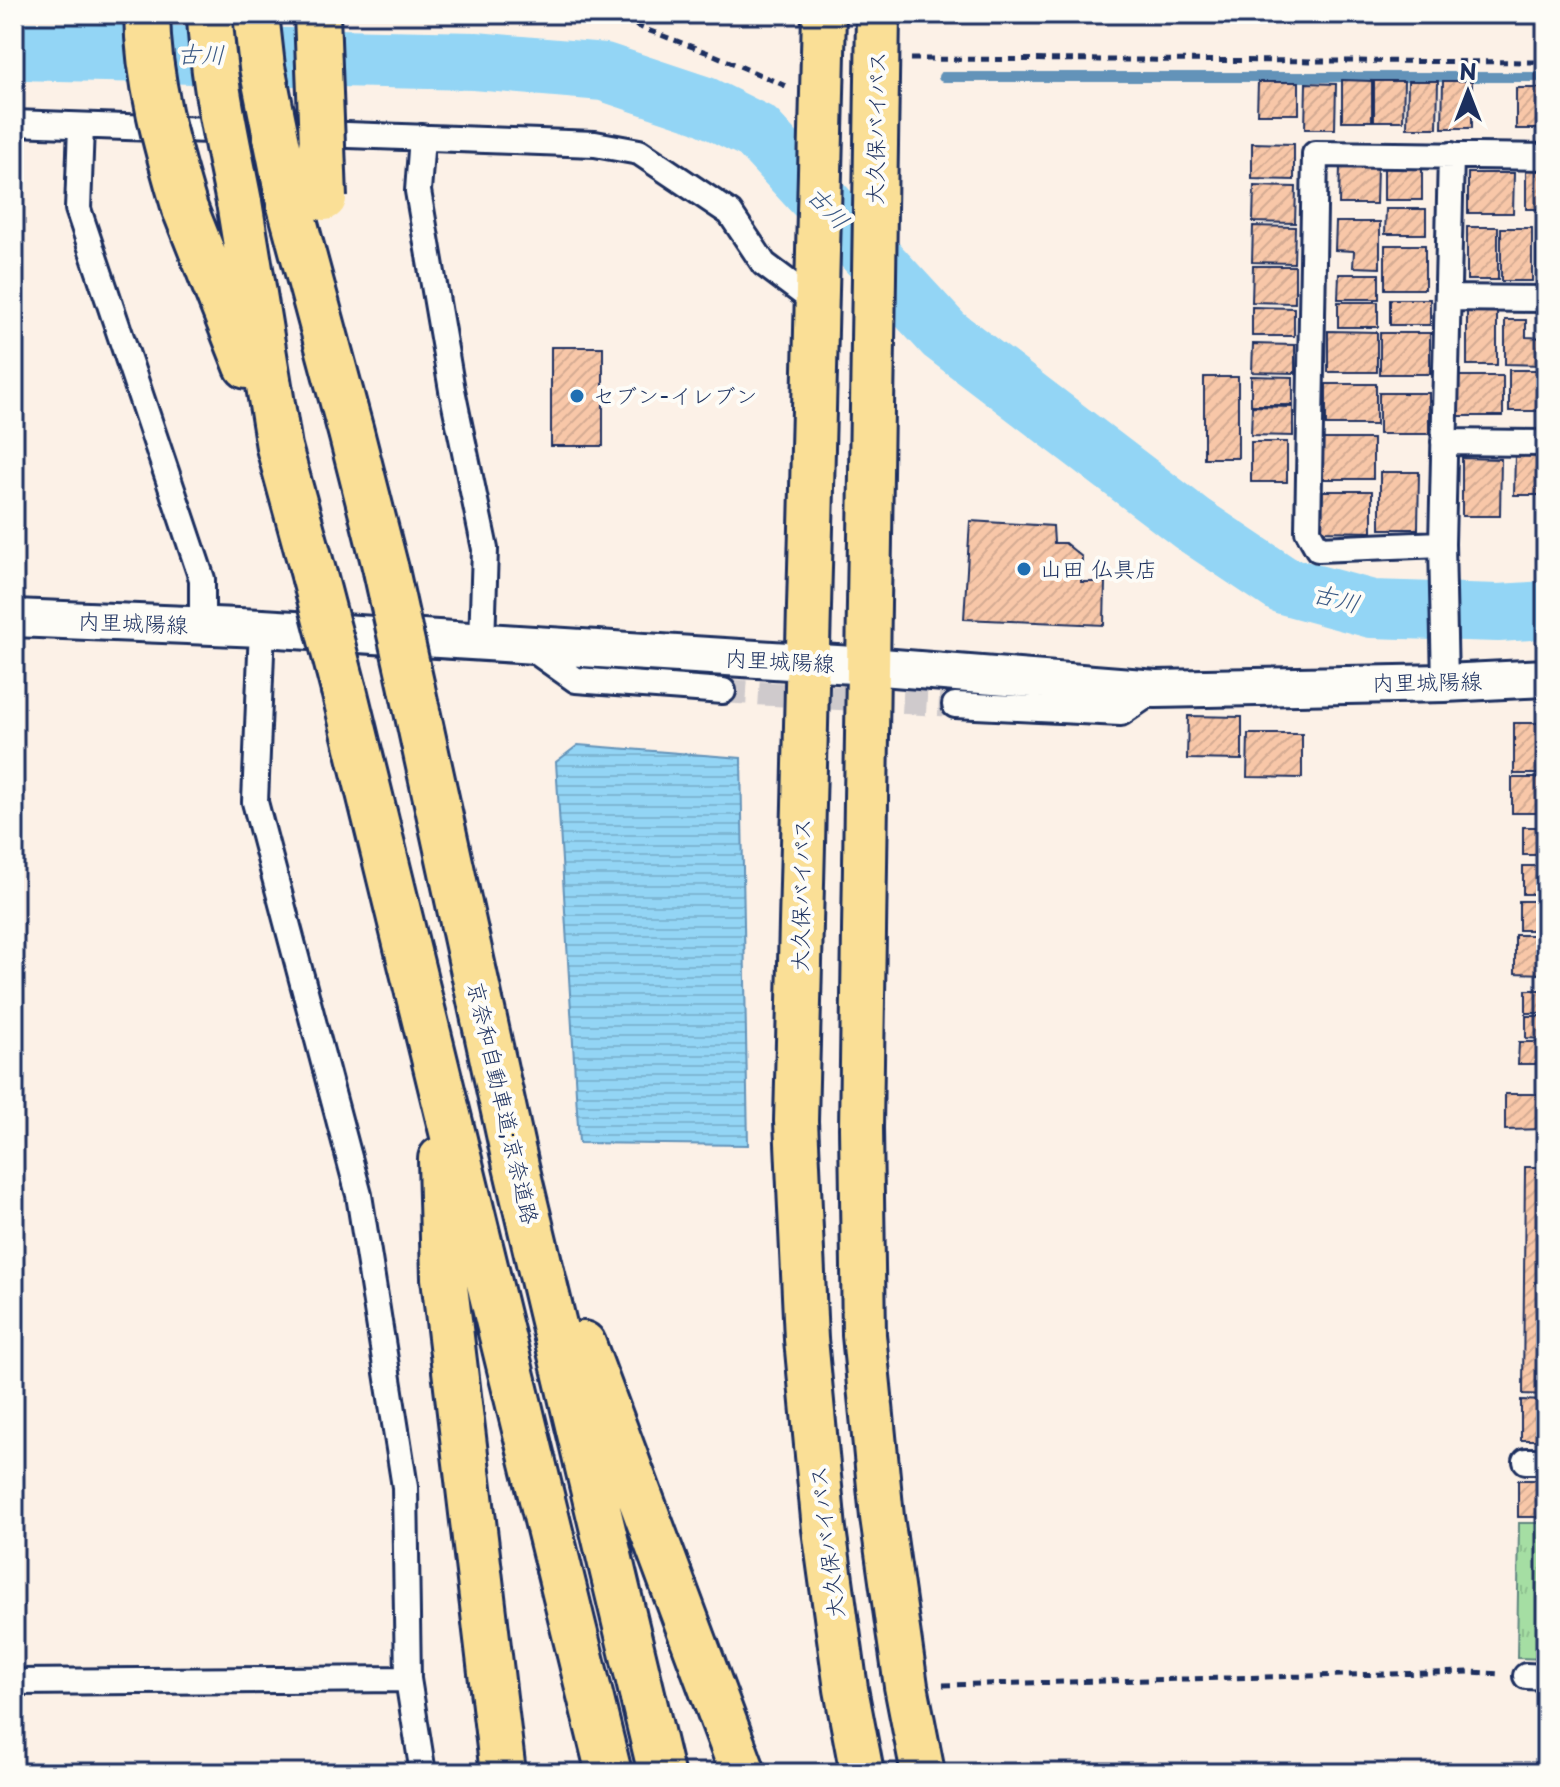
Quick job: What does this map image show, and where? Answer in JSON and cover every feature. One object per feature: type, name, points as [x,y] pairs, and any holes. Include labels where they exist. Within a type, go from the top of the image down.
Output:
[{"type":"highway","points":[[147,14],[154,87],[166,148],[185,209],[279,447]]},
{"type":"highway","points":[[210,14],[220,108],[239,202],[279,447],[344,690],[609,1773]]},
{"type":"highway","points":[[256,14],[262,67],[306,200]]},
{"type":"highway","points":[[306,200],[317,14]]},
{"type":"highway","name":"大久保バイパス","points":[[824,14],[796,1121],[805,1324],[824,1529],[846,1689],[862,1773]]},
{"type":"highway","name":"大久保バイパス","points":[[878,14],[861,1128],[864,1335],[882,1517],[906,1686],[923,1773]]},
{"type":"highway","name":"京奈和自動車道;京奈道路","points":[[306,200],[351,432],[386,570],[516,1166],[661,1773]]},
{"type":"highway","points":[[439,1075],[444,1278],[503,1773]]},
{"type":"highway","points":[[516,1166],[743,1773]]},
{"type":"main road","name":"内里城陽線","points":[[14,618],[262,628],[869,666],[1156,689],[1445,675],[1546,678]]},
{"type":"street","points":[[14,123],[595,144],[639,152],[730,213],[764,264],[817,283]]},
{"type":"street","points":[[81,126],[78,209],[202,579],[202,625]]},
{"type":"street","points":[[422,137],[418,191],[452,390],[485,549],[482,643]]},
{"type":"street","points":[[1442,553],[1318,549],[1308,531],[1315,154],[1546,157]]},
{"type":"street","points":[[1445,675],[1442,553],[1451,155]]},
{"type":"street","points":[[1448,298],[1546,299]]},
{"type":"street","points":[[1444,442],[1546,443]]},
{"type":"street","points":[[262,628],[255,802],[359,1195],[405,1487],[408,1679],[423,1773]]},
{"type":"street","points":[[528,646],[576,680],[723,691]]},
{"type":"street","points":[[955,705],[1121,713],[1156,689]]},
{"type":"street","points":[[14,1682],[408,1679]]},
{"type":"path","points":[[581,14],[613,17],[714,55],[821,121]]},
{"type":"path","points":[[877,59],[1191,58],[1546,62]]},
{"type":"path","points":[[906,1686],[1469,1672],[1536,1676]]},
{"type":"green space","points":[[1519,1523],[1546,1523],[1546,1659],[1517,1658]]},
{"type":"water","points":[[578,745],[741,758],[748,1145],[579,1143],[556,762]]},
{"type":"building","points":[[1342,80],[1372,81],[1372,121],[1342,121]]},
{"type":"building","points":[[1374,81],[1404,81],[1403,121],[1374,121]]},
{"type":"building","points":[[1408,81],[1438,81],[1437,128],[1407,128]]},
{"type":"building","points":[[1443,81],[1472,81],[1472,128],[1442,128]]},
{"type":"building","points":[[1258,82],[1299,82],[1299,114],[1257,114]]},
{"type":"building","points":[[1306,83],[1336,84],[1335,129],[1305,129]]},
{"type":"building","points":[[1516,88],[1546,88],[1546,129],[1516,129]]},
{"type":"building","points":[[1252,143],[1294,144],[1294,180],[1252,179]]},
{"type":"building","points":[[1340,166],[1377,166],[1376,204],[1339,204]]},
{"type":"building","points":[[1384,168],[1422,168],[1422,200],[1384,200]]},
{"type":"building","points":[[1526,168],[1546,168],[1546,209],[1526,209]]},
{"type":"building","points":[[1468,173],[1514,173],[1513,213],[1468,213]]},
{"type":"building","points":[[1254,186],[1296,187],[1295,223],[1253,222]]},
{"type":"building","points":[[1386,209],[1426,209],[1426,234],[1385,234]]},
{"type":"building","points":[[1336,222],[1380,222],[1380,268],[1353,267],[1354,251],[1335,250]]},
{"type":"building","points":[[1253,226],[1295,227],[1294,263],[1252,262]]},
{"type":"building","points":[[1467,227],[1498,227],[1498,280],[1467,280]]},
{"type":"building","points":[[1501,228],[1532,228],[1532,281],[1501,281]]},
{"type":"building","points":[[1537,232],[1546,232],[1546,273],[1537,273]]},
{"type":"building","points":[[1385,245],[1425,245],[1425,289],[1385,289]]},
{"type":"building","points":[[1253,266],[1295,266],[1295,303],[1252,302]]},
{"type":"building","points":[[1339,274],[1379,274],[1379,299],[1338,299]]},
{"type":"building","points":[[1390,299],[1430,299],[1430,325],[1390,325]]},
{"type":"building","points":[[1338,302],[1378,302],[1378,327],[1338,327]]},
{"type":"building","points":[[1252,307],[1294,308],[1294,336],[1252,336]]},
{"type":"building","points":[[1467,312],[1497,312],[1497,365],[1467,365]]},
{"type":"building","points":[[1505,320],[1526,320],[1526,337],[1546,338],[1546,360],[1542,360],[1542,365],[1505,364]]},
{"type":"building","points":[[1328,331],[1377,332],[1377,372],[1328,372]]},
{"type":"building","points":[[1380,333],[1430,333],[1430,374],[1380,374]]},
{"type":"building","points":[[1253,344],[1295,345],[1295,373],[1252,372]]},
{"type":"building","name":"セブン-イレブン","points":[[551,347],[603,347],[603,446],[551,446]]},
{"type":"building","points":[[1509,370],[1546,370],[1546,411],[1509,411]]},
{"type":"building","points":[[1251,376],[1293,377],[1293,405],[1251,405]]},
{"type":"building","points":[[1457,376],[1503,376],[1503,416],[1457,416]]},
{"type":"building","points":[[1204,377],[1238,377],[1238,458],[1204,458]]},
{"type":"building","points":[[1326,384],[1376,384],[1376,425],[1326,425]]},
{"type":"building","points":[[1379,393],[1429,393],[1429,434],[1379,434]]},
{"type":"building","points":[[1252,406],[1293,407],[1293,436],[1251,435]]},
{"type":"building","points":[[1323,439],[1373,439],[1373,479],[1323,479]]},
{"type":"building","points":[[1251,442],[1287,442],[1287,482],[1251,482]]},
{"type":"building","points":[[1515,455],[1546,455],[1546,495],[1514,495]]},
{"type":"building","points":[[1462,458],[1501,459],[1500,516],[1462,516]]},
{"type":"building","points":[[1380,472],[1419,472],[1418,529],[1380,529]]},
{"type":"building","points":[[1323,491],[1372,491],[1372,532],[1322,531]]},
{"type":"building","name":"山田 仏具店","points":[[970,521],[1053,526],[1054,543],[1065,543],[1082,557],[1081,582],[1105,582],[1104,625],[964,619]]},
{"type":"building","points":[[1188,716],[1242,717],[1242,760],[1187,759]]},
{"type":"building","points":[[1514,723],[1546,723],[1546,774],[1514,774]]},
{"type":"building","points":[[1248,734],[1302,734],[1302,778],[1247,777]]},
{"type":"building","points":[[1512,778],[1546,778],[1546,813],[1512,813]]},
{"type":"building","points":[[1523,827],[1546,827],[1546,855],[1523,855]]},
{"type":"building","points":[[1523,866],[1546,866],[1546,894],[1523,894]]},
{"type":"building","points":[[1519,901],[1546,901],[1546,930],[1519,930]]},
{"type":"building","points":[[1515,935],[1546,935],[1546,974],[1515,973]]},
{"type":"building","points":[[1526,990],[1546,990],[1546,1013],[1526,1013]]},
{"type":"building","points":[[1526,1016],[1546,1016],[1546,1039],[1526,1038]]},
{"type":"building","points":[[1519,1042],[1546,1042],[1546,1064],[1518,1064]]},
{"type":"building","points":[[1505,1094],[1544,1094],[1545,1129],[1505,1130]]},
{"type":"building","points":[[1525,1167],[1546,1167],[1546,1395],[1523,1394]]},
{"type":"building","points":[[1521,1400],[1544,1401],[1544,1440],[1521,1440]]},
{"type":"building","points":[[1518,1480],[1546,1480],[1546,1517],[1518,1517]]},
{"type":"waterway","name":"古川","points":[[14,51],[475,61],[604,72],[703,105],[757,132],[944,335],[1192,524],[1283,585],[1372,609],[1498,613],[1546,610]]},
{"type":"waterway","points":[[943,77],[1546,77]]},
{"type":"tunnel","points":[[723,691],[955,705]]},
{"type":"place","name":"セブン-イレブン","points":[[577,396]]},
{"type":"place","name":"山田 仏具店","points":[[1024,569]]}]
